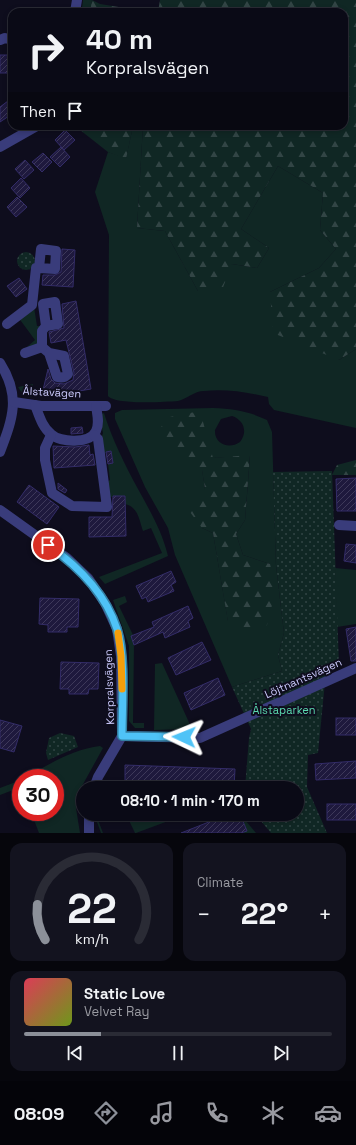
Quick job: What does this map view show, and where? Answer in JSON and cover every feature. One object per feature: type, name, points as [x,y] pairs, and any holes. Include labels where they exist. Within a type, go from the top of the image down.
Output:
[{"type":"street","points":[[0,147],[30,130]]},
{"type":"street","points":[[32,304],[36,268],[39,268]]},
{"type":"street","points":[[6,324],[32,304],[43,304],[46,326],[42,331],[46,350],[25,353]]},
{"type":"street","name":"Ålstavägen","points":[[0,363],[11,386],[14,402],[35,405],[101,406],[98,426],[94,435]]},
{"type":"street","points":[[0,452],[9,430],[14,402]]},
{"type":"street","points":[[35,405],[44,427],[51,435],[62,440],[86,439],[94,435],[98,439],[107,507],[72,506],[52,493],[45,460],[45,448],[51,435]]},
{"type":"street","name":"Korpralsvägen","points":[[0,510],[67,558],[88,578],[105,603],[117,629],[121,656],[122,736],[97,781]]},
{"type":"street","points":[[339,525],[356,526]]},
{"type":"street","name":"Löjtnantsvägen","points":[[122,736],[200,738],[356,668]]},
{"type":"street","points":[[89,821],[89,833]]},
{"type":"green space","points":[[83,0],[92,0],[91,8],[82,8]]},
{"type":"green space","points":[[92,0],[100,4],[125,8],[91,8]]},
{"type":"green space","points":[[160,0],[356,0],[356,349],[339,360],[273,333],[270,292],[319,268],[336,249],[320,230],[323,193],[278,166],[241,229],[269,248],[257,268],[232,264],[222,290],[198,291],[165,231],[137,228],[143,130],[348,130],[348,8],[159,8]]},
{"type":"green space","points":[[80,130],[132,130],[126,159],[108,152]]},
{"type":"green space","points":[[132,130],[143,130],[137,228],[165,231],[198,291],[232,264],[257,268],[269,248],[241,229],[278,166],[323,193],[320,230],[336,249],[319,268],[270,292],[339,360],[356,349],[356,428],[274,410],[269,404],[268,397],[244,392],[220,390],[200,391],[178,401],[152,402],[120,401],[108,396],[109,235],[95,192],[108,152],[126,158]]},
{"type":"green space","points":[[22,252],[30,252],[35,257],[33,268],[30,270],[22,270],[17,265],[17,257]]},
{"type":"green space","points":[[34,307],[37,326],[42,326],[41,344],[28,349],[27,347],[35,340],[18,317]]},
{"type":"green space","points":[[33,384],[33,395],[31,397],[22,393],[18,387]]},
{"type":"green space","points":[[221,408],[247,413],[267,420],[272,432],[276,565],[284,633],[278,655],[282,671],[232,687],[175,555],[168,528],[145,487],[115,419],[115,413],[122,410]],"holes":[[[232,416],[242,423],[244,427],[244,434],[240,442],[227,445],[223,444],[217,439],[215,430],[221,419]],[[250,456],[245,520],[236,534],[243,555],[270,564],[228,621],[213,533],[202,528],[205,489],[202,469],[213,458]]]},
{"type":"green space","points":[[200,411],[213,458],[250,455],[245,520],[236,534],[243,555],[270,564],[276,589],[267,625],[246,637],[228,622],[213,533],[202,528],[187,508],[205,489],[202,470],[181,458],[159,433],[165,418]]},
{"type":"green space","points":[[104,413],[119,452],[159,530],[168,556],[105,584],[99,577],[162,553],[151,528],[143,531],[139,518],[133,508],[125,504],[125,496],[109,497],[107,482],[110,480],[108,464],[113,463],[111,452],[103,453],[101,439],[103,433],[99,415]]},
{"type":"green space","points":[[356,460],[356,475],[332,475],[337,465]]},
{"type":"green space","name":"Ålstaparken","points":[[332,471],[339,665],[326,672],[318,753],[308,755],[307,787],[327,833],[271,833],[261,821],[304,821],[304,781],[246,781],[251,729],[232,687],[282,671],[278,655],[284,633],[276,565],[273,472]]},
{"type":"green space","points":[[335,568],[356,570],[356,624],[337,627]]},
{"type":"green space","points":[[125,596],[127,602],[119,606],[133,635],[131,636],[134,645],[133,723],[144,723],[144,728],[135,728],[129,721],[129,646],[113,600]]},
{"type":"green space","points":[[162,663],[192,729],[154,730],[155,664]]},
{"type":"green space","points":[[60,733],[74,736],[78,747],[48,760],[46,753],[49,738]]},
{"type":"green space","points":[[100,746],[103,748],[85,781],[76,781],[76,821],[78,821],[80,833],[39,833],[34,821],[64,821],[64,769],[40,769],[70,754]]},
{"type":"green space","points":[[12,783],[12,790],[0,795],[0,788]]},
{"type":"green space","points":[[98,821],[103,833],[101,833],[97,822]]},
{"type":"green space","points":[[129,821],[168,821],[136,833]]},
{"type":"green space","points":[[241,821],[246,821],[256,833],[244,833]]},
{"type":"building","points":[[0,55],[8,55],[8,73],[0,73]]},
{"type":"building","points":[[8,101],[8,117],[0,122],[0,107]]},
{"type":"building","points":[[65,130],[75,140],[64,150],[55,140]]},
{"type":"building","points":[[61,147],[70,157],[60,167],[50,157]]},
{"type":"building","points":[[43,153],[52,162],[42,172],[32,162]]},
{"type":"building","points":[[25,160],[34,170],[24,179],[15,169]]},
{"type":"building","points":[[21,178],[30,188],[20,198],[11,188]]},
{"type":"building","points":[[17,197],[27,207],[16,217],[7,207]]},
{"type":"building","points":[[62,249],[75,250],[73,287],[42,285],[43,275],[55,275],[61,272]]},
{"type":"building","points":[[19,278],[27,289],[16,297],[7,286]]},
{"type":"building","points":[[76,301],[91,389],[61,394],[43,390],[48,369],[51,379],[55,383],[64,384],[73,380],[74,373],[66,340],[51,343],[49,332],[64,328],[62,304]]},
{"type":"building","points":[[82,427],[83,433],[71,434],[71,428]]},
{"type":"building","points":[[89,445],[90,455],[93,454],[95,465],[54,468],[53,446],[75,447]]},
{"type":"building","points":[[111,451],[113,463],[108,464],[106,452]]},
{"type":"building","points":[[356,478],[356,511],[337,511],[336,479]]},
{"type":"building","points":[[58,483],[67,490],[65,493],[58,489]]},
{"type":"building","points":[[29,485],[59,507],[47,524],[17,502]]},
{"type":"building","points":[[113,496],[125,496],[126,536],[89,537],[89,517],[112,517]]},
{"type":"building","points":[[346,544],[356,545],[356,563],[344,561]]},
{"type":"building","points":[[171,571],[176,582],[171,585],[174,591],[148,602],[146,597],[142,599],[136,586]]},
{"type":"building","points":[[40,598],[79,599],[78,627],[67,627],[67,632],[48,632],[48,625],[39,624]]},
{"type":"building","points":[[188,606],[193,618],[188,621],[190,627],[165,638],[163,632],[134,645],[131,636],[154,627],[152,622]]},
{"type":"building","points":[[356,627],[356,661],[351,661],[346,629]]},
{"type":"building","points":[[202,642],[211,660],[176,675],[168,658]]},
{"type":"building","points":[[61,662],[99,663],[98,689],[89,689],[88,694],[69,694],[69,689],[60,689]]},
{"type":"building","points":[[218,678],[225,695],[191,710],[184,693]]},
{"type":"building","points":[[336,718],[356,718],[356,735],[336,735]]},
{"type":"building","points":[[0,720],[22,726],[14,752],[0,748]]},
{"type":"building","points":[[356,761],[356,778],[316,780],[315,764]]},
{"type":"building","points":[[125,765],[235,769],[234,781],[125,781]]},
{"type":"building","points":[[327,804],[356,804],[356,820],[327,820]]},
{"type":"building","points":[[211,821],[243,821],[247,831],[241,833],[181,833]]},
{"type":"slow traffic","points":[[118,633],[121,656],[122,689]]},
{"type":"route","points":[[48,545],[67,558],[88,578],[105,603],[117,629],[121,656],[122,736],[184,737]]}]
